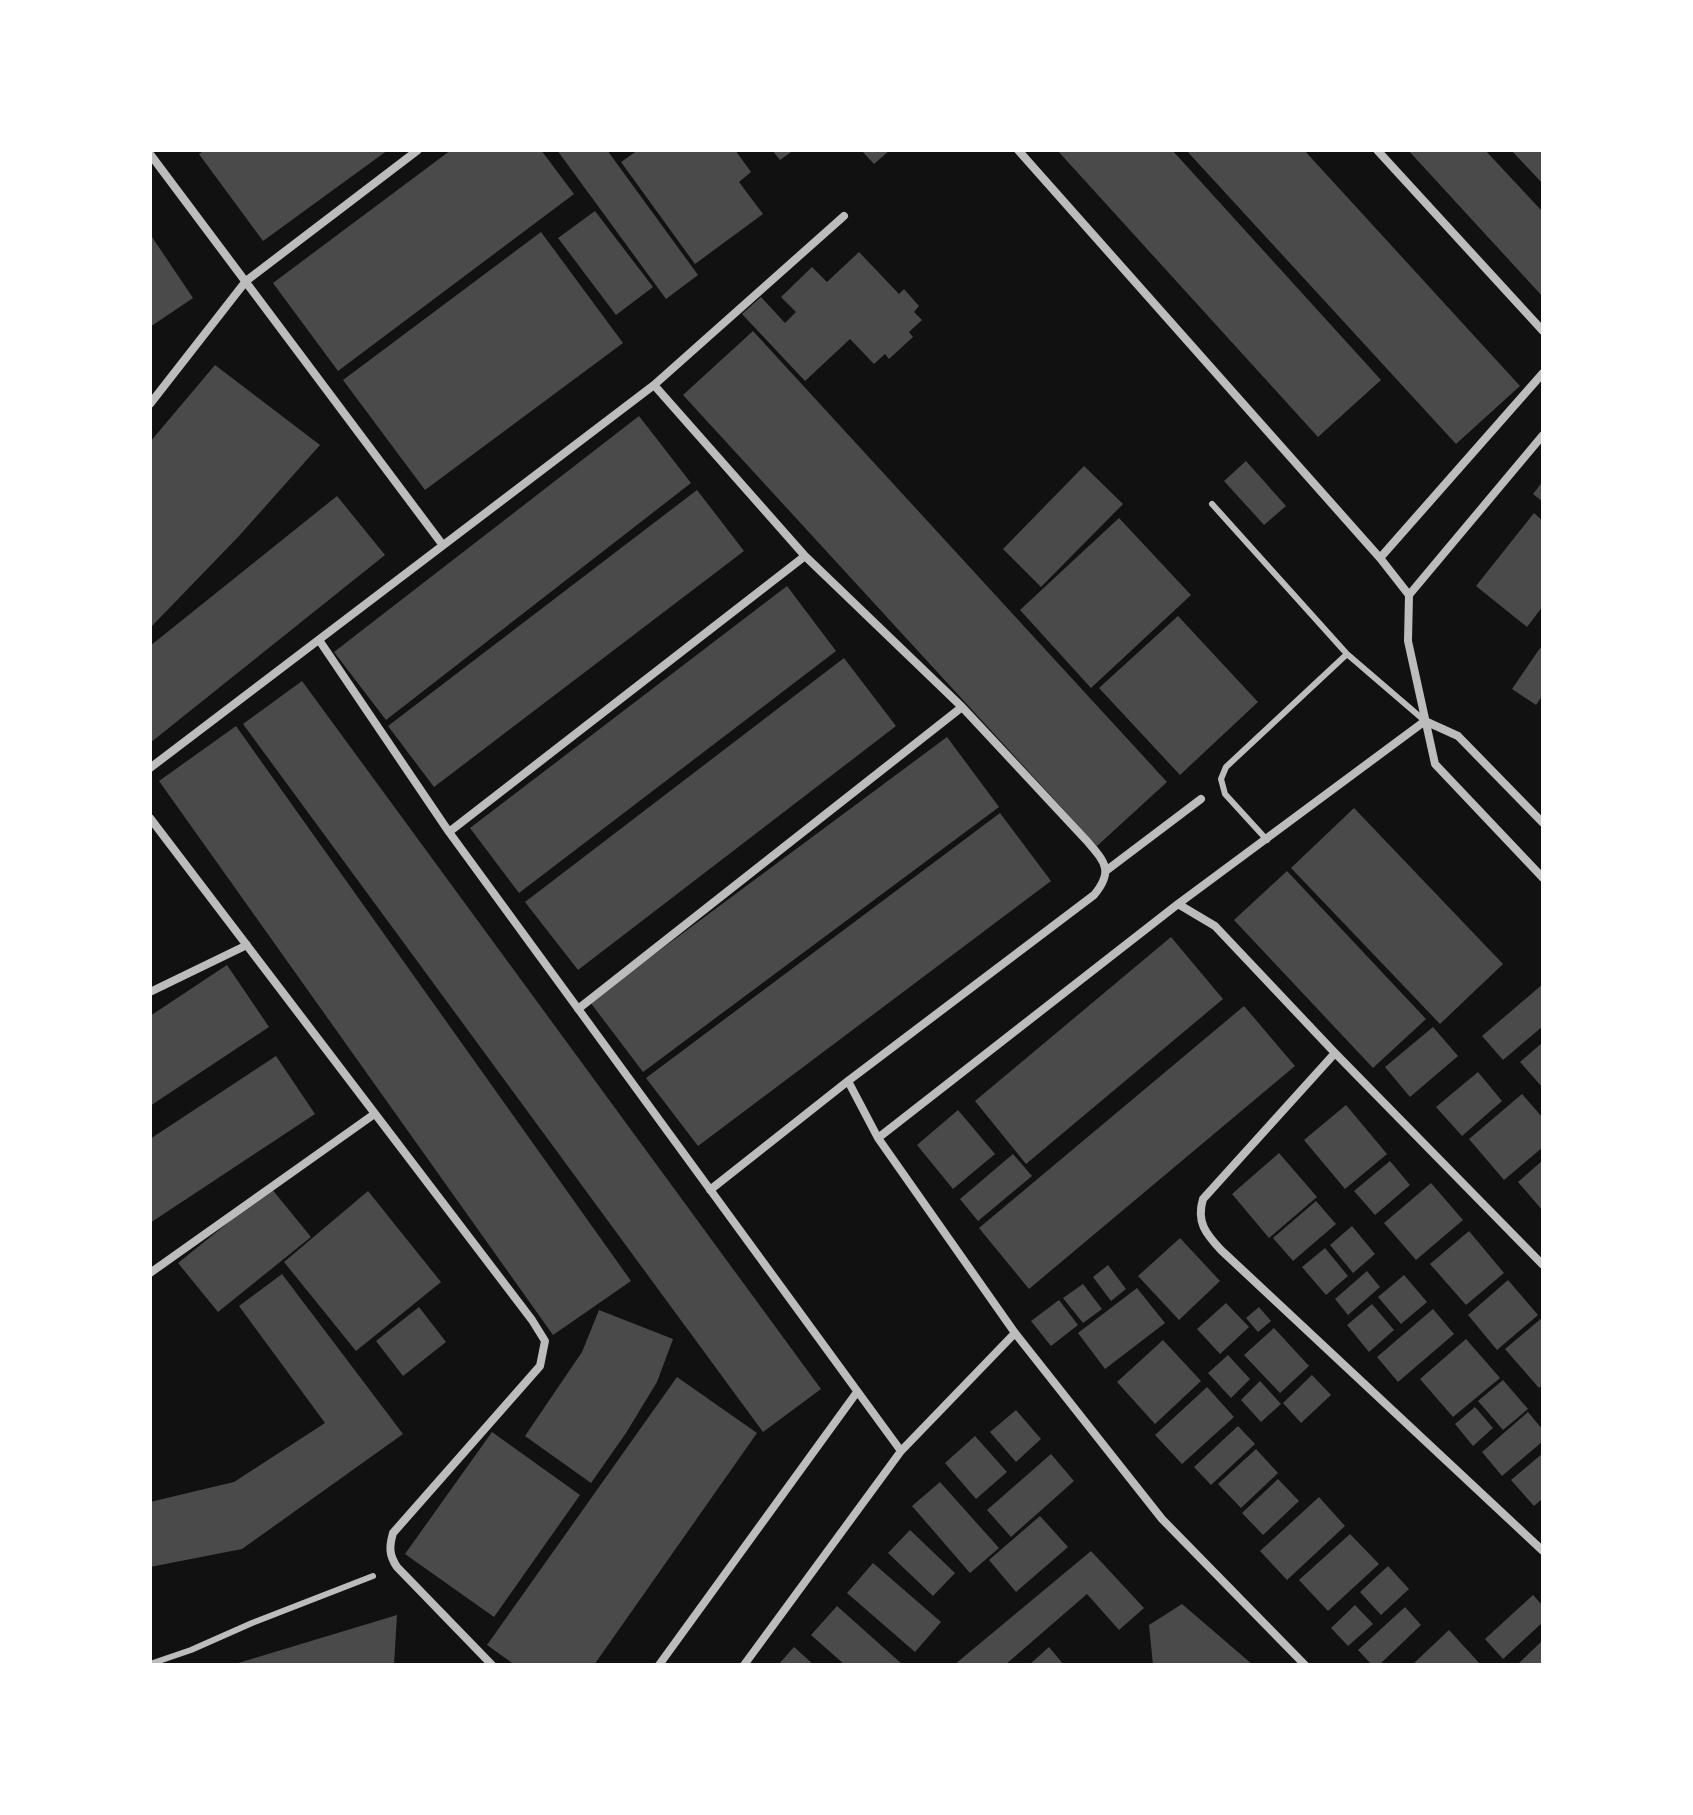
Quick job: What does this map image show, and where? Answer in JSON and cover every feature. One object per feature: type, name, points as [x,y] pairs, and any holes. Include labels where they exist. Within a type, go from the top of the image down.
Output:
[{"type":"street","points":[[150,404],[246,281],[418,150]]},
{"type":"street","points":[[1018,150],[1380,558],[1409,595]]},
{"type":"street","points":[[1377,150],[1543,331]]},
{"type":"street","points":[[150,154],[442,544]]},
{"type":"street","points":[[150,768],[654,385],[844,216]]},
{"type":"street","points":[[1380,558],[1543,373]]},
{"type":"street","points":[[654,385],[805,556],[962,707],[1093,848],[1107,870],[1105,882],[1094,895],[710,1190]]},
{"type":"street","points":[[1543,435],[1409,595],[1408,641],[1435,764],[1543,878]]},
{"type":"street","points":[[449,832],[805,556]]},
{"type":"street","points":[[319,640],[449,832],[901,1451]]},
{"type":"street","points":[[578,1009],[962,707]]},
{"type":"street","points":[[1425,721],[1458,736],[1543,823]]},
{"type":"street","points":[[878,1138],[1178,904],[1425,721]]},
{"type":"street","points":[[1107,870],[1201,799]]},
{"type":"street","points":[[150,818],[545,1341],[540,1366],[393,1533],[389,1546],[390,1557],[397,1567],[492,1665]]},
{"type":"street","points":[[1178,904],[1215,926],[1543,1265]]},
{"type":"street","points":[[150,992],[247,945]]},
{"type":"street","points":[[1335,1053],[1203,1199],[1200,1220],[1207,1235],[1221,1250],[1543,1551]]},
{"type":"street","points":[[848,1081],[878,1138],[1015,1333],[1162,1519],[1305,1665]]},
{"type":"street","points":[[150,1273],[373,1115]]},
{"type":"street","points":[[744,1665],[901,1451],[1015,1333]]},
{"type":"street","points":[[659,1665],[857,1392]]},
{"type":"lane","points":[[1212,504],[1347,654],[1425,721]]},
{"type":"lane","points":[[1267,840],[1225,794],[1221,779],[1226,767],[1347,654]]},
{"type":"lane","points":[[150,1664],[373,1576]]},
{"type":"building","points":[[205,150],[388,150],[263,241],[199,154]]},
{"type":"building","points":[[451,150],[541,150],[574,194],[338,371],[273,283]]},
{"type":"building","points":[[557,150],[607,150],[698,275],[666,299]]},
{"type":"building","points":[[638,150],[735,150],[751,172],[739,182],[763,214],[695,264],[621,162]]},
{"type":"building","points":[[772,150],[794,150],[780,160]]},
{"type":"building","points":[[861,150],[890,150],[874,164]]},
{"type":"building","points":[[1057,150],[1172,150],[1381,380],[1318,437]]},
{"type":"building","points":[[1186,150],[1304,150],[1520,386],[1456,444]]},
{"type":"building","points":[[1408,150],[1485,150],[1541,210],[1543,297]]},
{"type":"building","points":[[1511,150],[1543,150],[1543,184],[1528,168]]},
{"type":"building","points":[[595,211],[653,287],[616,315],[558,238]]},
{"type":"building","points":[[541,232],[623,343],[425,490],[343,380]]},
{"type":"building","points":[[150,234],[193,298],[150,327]]},
{"type":"building","points":[[859,252],[899,294],[904,289],[919,306],[914,312],[922,320],[909,332],[913,337],[889,359],[885,354],[874,364],[850,339],[805,381],[742,314],[761,297],[785,323],[796,312],[781,297],[812,267],[827,282]]},
{"type":"building","points":[[753,331],[1167,782],[1097,846],[683,395]]},
{"type":"building","points":[[215,365],[320,445],[239,536],[150,628],[150,442]]},
{"type":"building","points":[[639,416],[691,483],[386,720],[334,652]]},
{"type":"building","points":[[1246,461],[1286,506],[1264,525],[1224,481]]},
{"type":"building","points":[[1084,466],[1123,504],[1041,587],[1003,549]]},
{"type":"building","points":[[1543,481],[1543,502],[1533,494]]},
{"type":"building","points":[[697,490],[744,551],[434,787],[388,726]]},
{"type":"building","points":[[337,496],[385,555],[150,743],[150,646]]},
{"type":"building","points":[[1534,513],[1543,521],[1543,606],[1527,627],[1476,586]]},
{"type":"building","points":[[1119,518],[1191,595],[1091,688],[1020,610]]},
{"type":"building","points":[[787,586],[836,651],[519,893],[470,828]]},
{"type":"building","points":[[1178,616],[1258,702],[1180,775],[1099,688]]},
{"type":"building","points":[[1540,648],[1543,650],[1543,695],[1536,705],[1512,689]]},
{"type":"building","points":[[844,658],[896,726],[578,970],[525,902]]},
{"type":"building","points":[[302,681],[821,1389],[763,1432],[243,724]]},
{"type":"building","points":[[236,726],[631,1281],[553,1335],[159,781]]},
{"type":"building","points":[[947,737],[999,807],[643,1072],[590,1002]]},
{"type":"building","points":[[1354,808],[1503,964],[1440,1024],[1291,868]]},
{"type":"building","points":[[1000,813],[1051,881],[698,1146],[646,1078]]},
{"type":"building","points":[[1287,871],[1426,1019],[1373,1068],[1234,920]]},
{"type":"building","points":[[1171,937],[1223,999],[1026,1164],[975,1101]]},
{"type":"building","points":[[227,965],[269,1027],[150,1106],[150,1016]]},
{"type":"building","points":[[1543,984],[1543,1026],[1503,1060],[1482,1036]]},
{"type":"building","points":[[1244,1006],[1295,1066],[1029,1289],[979,1228]]},
{"type":"building","points":[[1433,1027],[1458,1056],[1410,1097],[1385,1067]]},
{"type":"building","points":[[1543,1042],[1543,1088],[1520,1062]]},
{"type":"building","points":[[276,1056],[315,1114],[150,1223],[150,1139]]},
{"type":"building","points":[[1478,1072],[1502,1101],[1462,1136],[1436,1107]]},
{"type":"building","points":[[1522,1094],[1543,1118],[1543,1147],[1504,1180],[1469,1139]]},
{"type":"building","points":[[1346,1105],[1387,1154],[1345,1189],[1304,1140]]},
{"type":"building","points":[[958,1110],[995,1154],[953,1189],[917,1145]]},
{"type":"building","points":[[1279,1153],[1317,1197],[1269,1238],[1232,1194]]},
{"type":"building","points":[[1013,1154],[1032,1176],[978,1221],[960,1199]]},
{"type":"building","points":[[1543,1160],[1543,1211],[1518,1182]]},
{"type":"building","points":[[1390,1161],[1410,1185],[1375,1215],[1354,1191]]},
{"type":"building","points":[[1431,1183],[1463,1220],[1416,1260],[1384,1223]]},
{"type":"building","points":[[271,1188],[311,1237],[218,1312],[178,1263]]},
{"type":"building","points":[[368,1191],[441,1282],[356,1351],[284,1262]]},
{"type":"building","points":[[1316,1201],[1336,1224],[1293,1261],[1273,1238]]},
{"type":"building","points":[[1352,1226],[1375,1254],[1353,1273],[1330,1245]]},
{"type":"building","points":[[1469,1231],[1504,1273],[1466,1305],[1430,1264]]},
{"type":"building","points":[[1180,1238],[1220,1281],[1179,1320],[1138,1276]]},
{"type":"building","points":[[1325,1248],[1348,1276],[1326,1295],[1302,1267]]},
{"type":"building","points":[[1108,1265],[1126,1289],[1111,1301],[1093,1277]]},
{"type":"building","points":[[1367,1271],[1380,1287],[1348,1315],[1335,1299]]},
{"type":"building","points":[[282,1274],[403,1434],[242,1549],[150,1567],[150,1502],[234,1482],[325,1423],[239,1306]]},
{"type":"building","points":[[1404,1275],[1427,1302],[1401,1324],[1378,1297]]},
{"type":"building","points":[[1508,1280],[1538,1315],[1497,1350],[1468,1315]]},
{"type":"building","points":[[1083,1284],[1102,1309],[1083,1323],[1063,1298]]},
{"type":"building","points":[[1137,1288],[1165,1323],[1105,1369],[1078,1333]]},
{"type":"building","points":[[1059,1300],[1078,1325],[1051,1346],[1031,1321]]},
{"type":"building","points":[[1226,1303],[1249,1327],[1220,1354],[1197,1329]]},
{"type":"building","points":[[1372,1304],[1394,1330],[1369,1352],[1347,1325]]},
{"type":"building","points":[[419,1307],[446,1342],[403,1376],[376,1341]]},
{"type":"building","points":[[1259,1307],[1271,1321],[1258,1332],[1246,1318]]},
{"type":"building","points":[[1433,1309],[1454,1334],[1398,1382],[1377,1357]]},
{"type":"building","points":[[599,1310],[673,1339],[657,1382],[591,1483],[525,1436],[582,1352]]},
{"type":"building","points":[[1543,1317],[1543,1384],[1539,1388],[1505,1349]]},
{"type":"building","points":[[1274,1328],[1309,1366],[1280,1393],[1244,1355]]},
{"type":"building","points":[[1466,1339],[1500,1378],[1453,1417],[1420,1379]]},
{"type":"building","points":[[1163,1340],[1201,1381],[1155,1424],[1117,1382]]},
{"type":"building","points":[[1228,1355],[1250,1379],[1231,1398],[1208,1373]]},
{"type":"building","points":[[1312,1375],[1331,1395],[1301,1423],[1283,1403]]},
{"type":"building","points":[[677,1377],[757,1433],[594,1665],[515,1665],[487,1645]]},
{"type":"building","points":[[1503,1380],[1528,1409],[1503,1430],[1478,1401]]},
{"type":"building","points":[[1260,1381],[1281,1404],[1261,1422],[1241,1400]]},
{"type":"building","points":[[1207,1387],[1234,1417],[1182,1464],[1155,1435]]},
{"type":"building","points":[[1475,1407],[1493,1428],[1473,1446],[1455,1424]]},
{"type":"building","points":[[1016,1410],[1041,1439],[1016,1462],[990,1432]]},
{"type":"building","points":[[1528,1412],[1543,1430],[1543,1441],[1502,1476],[1482,1452]]},
{"type":"building","points":[[1238,1426],[1255,1444],[1211,1485],[1194,1467]]},
{"type":"building","points":[[492,1432],[580,1495],[494,1617],[405,1554]]},
{"type":"building","points":[[975,1436],[1007,1472],[976,1499],[945,1463]]},
{"type":"building","points":[[1256,1449],[1278,1473],[1241,1508],[1218,1484]]},
{"type":"building","points":[[1543,1453],[1543,1498],[1534,1506],[1511,1480]]},
{"type":"building","points":[[1051,1454],[1074,1481],[1011,1537],[987,1510]]},
{"type":"building","points":[[1278,1479],[1299,1501],[1263,1535],[1242,1513]]},
{"type":"building","points":[[940,1482],[999,1548],[970,1573],[912,1506]]},
{"type":"building","points":[[1319,1497],[1345,1526],[1287,1580],[1260,1551]]},
{"type":"building","points":[[1040,1516],[1068,1547],[1016,1592],[989,1560]]},
{"type":"building","points":[[910,1530],[955,1573],[933,1596],[888,1553]]},
{"type":"building","points":[[1350,1534],[1379,1564],[1328,1611],[1299,1580]]},
{"type":"building","points":[[1091,1551],[1144,1608],[1119,1630],[1087,1594],[1005,1665],[954,1665]]},
{"type":"building","points":[[873,1563],[941,1622],[915,1652],[847,1593]]},
{"type":"building","points":[[1388,1566],[1409,1589],[1381,1615],[1360,1592]]},
{"type":"building","points":[[1533,1595],[1543,1606],[1543,1622],[1503,1659],[1485,1639]]},
{"type":"building","points":[[1182,1604],[1253,1665],[1153,1665],[1149,1625]]},
{"type":"building","points":[[1355,1605],[1373,1624],[1348,1646],[1331,1628]]},
{"type":"building","points":[[837,1606],[903,1665],[845,1665],[811,1635]]},
{"type":"building","points":[[1405,1607],[1421,1625],[1379,1665],[1372,1665],[1358,1650]]},
{"type":"building","points":[[397,1615],[394,1665],[235,1665],[235,1664]]},
{"type":"building","points":[[1449,1630],[1481,1665],[1412,1665]]},
{"type":"building","points":[[1543,1640],[1543,1665],[1520,1665],[1519,1663]]},
{"type":"building","points":[[794,1647],[814,1665],[778,1665]]},
{"type":"building","points":[[1049,1647],[1064,1665],[1029,1665]]}]
